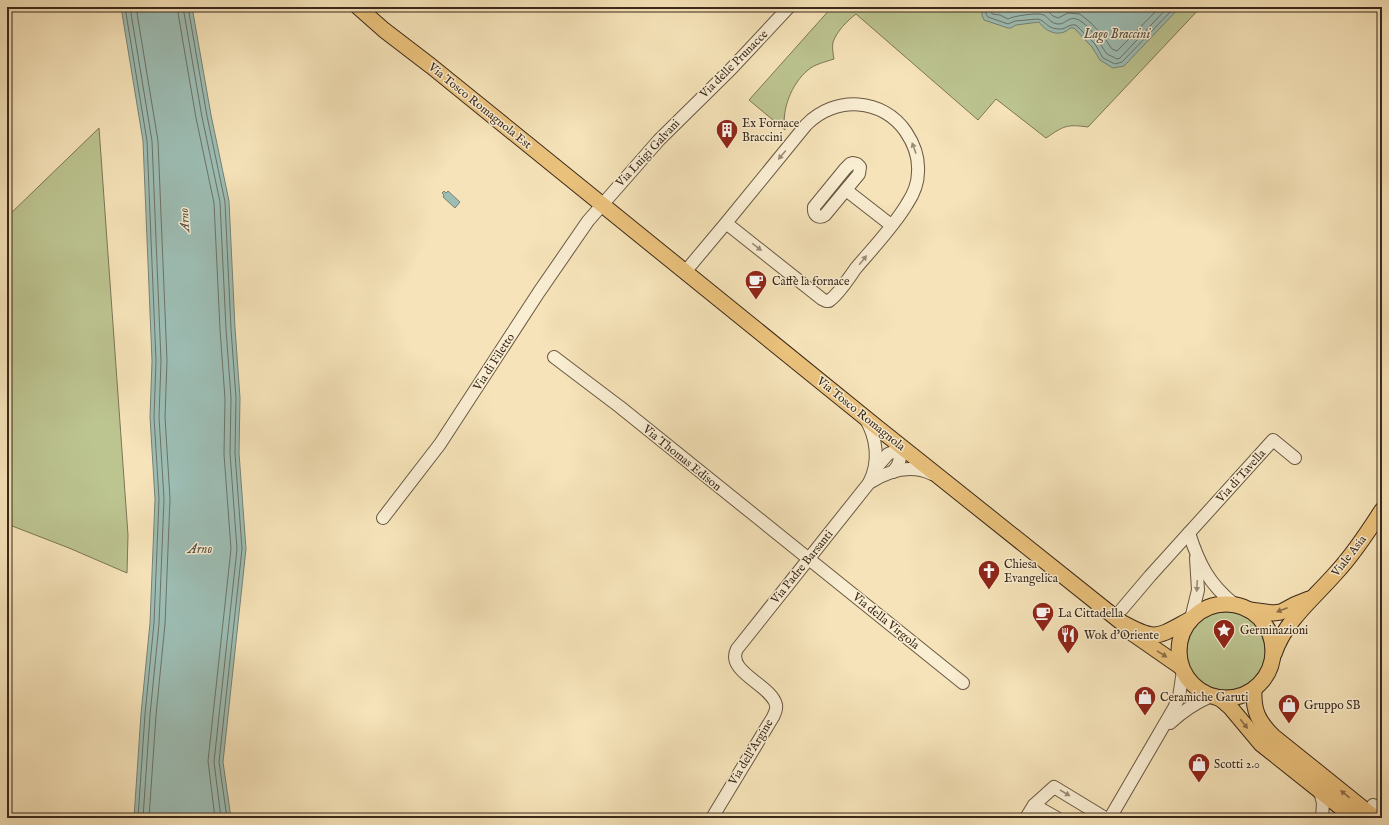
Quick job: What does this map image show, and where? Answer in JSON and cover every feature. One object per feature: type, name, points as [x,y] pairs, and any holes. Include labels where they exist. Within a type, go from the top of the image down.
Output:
[{"type":"main road","name":"Via Tosco Romagnola Est","points":[[358,7],[384,30],[426,62],[602,205]]},
{"type":"main road","name":"Via Tosco Romagnola","points":[[602,205],[940,478],[1122,616],[1141,633],[1158,635],[1167,632],[1191,619]]},
{"type":"main road","name":"Viale Asia","points":[[1273,658],[1285,631],[1312,598],[1344,564],[1382,510]]},
{"type":"main road","points":[[1312,598],[1281,612],[1273,613],[1250,610],[1234,604],[1211,606],[1203,609],[1191,619],[1184,628],[1179,644],[1178,656],[1182,669],[1192,684],[1204,693],[1222,700],[1230,707],[1261,744],[1354,818]]},
{"type":"main road","points":[[1214,697],[1236,697],[1254,690],[1264,679],[1271,665],[1273,658],[1272,642],[1267,627],[1262,620],[1250,610]]},
{"type":"main road","name":"Via Tosco Romagnola","points":[[1122,616],[1135,636],[1182,669]]},
{"type":"main road","points":[[1254,690],[1256,714],[1270,733],[1377,812]]},
{"type":"street","name":"Via delle Prunacce","points":[[696,103],[789,7]]},
{"type":"street","name":"Via Luigi Galvani","points":[[602,205],[655,144],[696,103]]},
{"type":"street","points":[[685,272],[810,121],[829,109],[843,104],[856,104],[871,106],[880,110],[896,120],[909,136],[917,155],[918,172],[914,190],[907,204],[831,299],[827,301],[822,299],[726,223]]},
{"type":"street","points":[[846,190],[891,225]]},
{"type":"street","name":"Via di Filetto","points":[[383,518],[440,444],[578,234],[602,205]]},
{"type":"street","name":"Via Thomas Edison","points":[[554,357],[620,407],[809,559]]},
{"type":"street","name":"Via Padre Barsanti","points":[[865,417],[872,432],[875,444],[875,469]]},
{"type":"street","name":"Via di Tavella","points":[[1122,616],[1189,533],[1273,440],[1295,458]]},
{"type":"street","points":[[893,472],[898,465],[903,448]]},
{"type":"street","name":"Via Padre Barsanti","points":[[736,651],[869,483],[875,469],[884,457],[903,448]]},
{"type":"street","name":"Via Padre Barsanti","points":[[869,483],[884,475],[906,469],[916,469],[928,472],[940,478]]},
{"type":"street","points":[[1189,533],[1195,553],[1198,590],[1191,619]]},
{"type":"street","points":[[1195,553],[1216,588],[1234,604]]},
{"type":"street","name":"Via della Virgola","points":[[809,559],[963,683]]},
{"type":"street","name":"Via dell'Argine","points":[[712,818],[773,717],[777,707],[770,694],[738,666],[735,660],[736,651]]},
{"type":"street","points":[[1110,818],[1161,733],[1179,697],[1182,669]]},
{"type":"street","points":[[1161,733],[1185,710],[1199,701],[1214,697]]},
{"type":"street","points":[[1026,818],[1034,805],[1054,787],[1105,818]]},
{"type":"street","points":[[1320,791],[1323,802],[1322,818]]},
{"type":"street","points":[[1034,805],[1057,818]]},
{"type":"green space","points":[[832,7],[1201,7],[1088,127],[1066,127],[1046,138],[996,99],[978,120],[856,14],[843,26],[833,42],[834,59],[820,63],[811,68],[802,75],[797,82],[786,106],[784,122],[785,130],[749,100]]},
{"type":"green space","points":[[99,128],[128,535],[127,573],[69,548],[7,524],[7,217]]},
{"type":"green space","points":[[1226,612],[1241,615],[1254,623],[1262,636],[1265,651],[1262,666],[1254,679],[1241,687],[1226,690],[1211,687],[1198,679],[1190,666],[1187,651],[1190,636],[1198,623],[1211,615]]},
{"type":"water","name":"Arno","points":[[121,7],[192,7],[211,115],[229,201],[240,398],[239,453],[246,549],[223,762],[231,818],[134,818],[141,714],[150,623],[155,499],[150,417],[152,361],[143,141]]},
{"type":"water","name":"Lago Braccini","points":[[982,7],[1180,7],[1124,66],[1113,68],[1100,60],[1092,47],[1074,28],[1058,33],[1045,29],[1039,22],[1016,25],[1008,28],[984,20],[982,15]]},
{"type":"water","points":[[444,191],[446,193],[448,191],[460,202],[455,208],[443,197],[444,195],[442,193]]},
{"type":"place","name":"Ex Fornace Braccini","points":[[727,150]]},
{"type":"place","name":"Caffè la fornace","points":[[756,300]]},
{"type":"place","name":"Chiesa Evangelica","points":[[989,590]]},
{"type":"place","name":"La Cittadella","points":[[1043,632]]},
{"type":"place","name":"Germinazioni","points":[[1224,650]]},
{"type":"place","name":"Wok d'Oriente","points":[[1068,654]]},
{"type":"place","name":"Ceramiche Garuti","points":[[1145,716]]},
{"type":"place","name":"Gruppo SB","points":[[1289,724]]},
{"type":"place","name":"Scotti 2.0","points":[[1199,784]]}]
